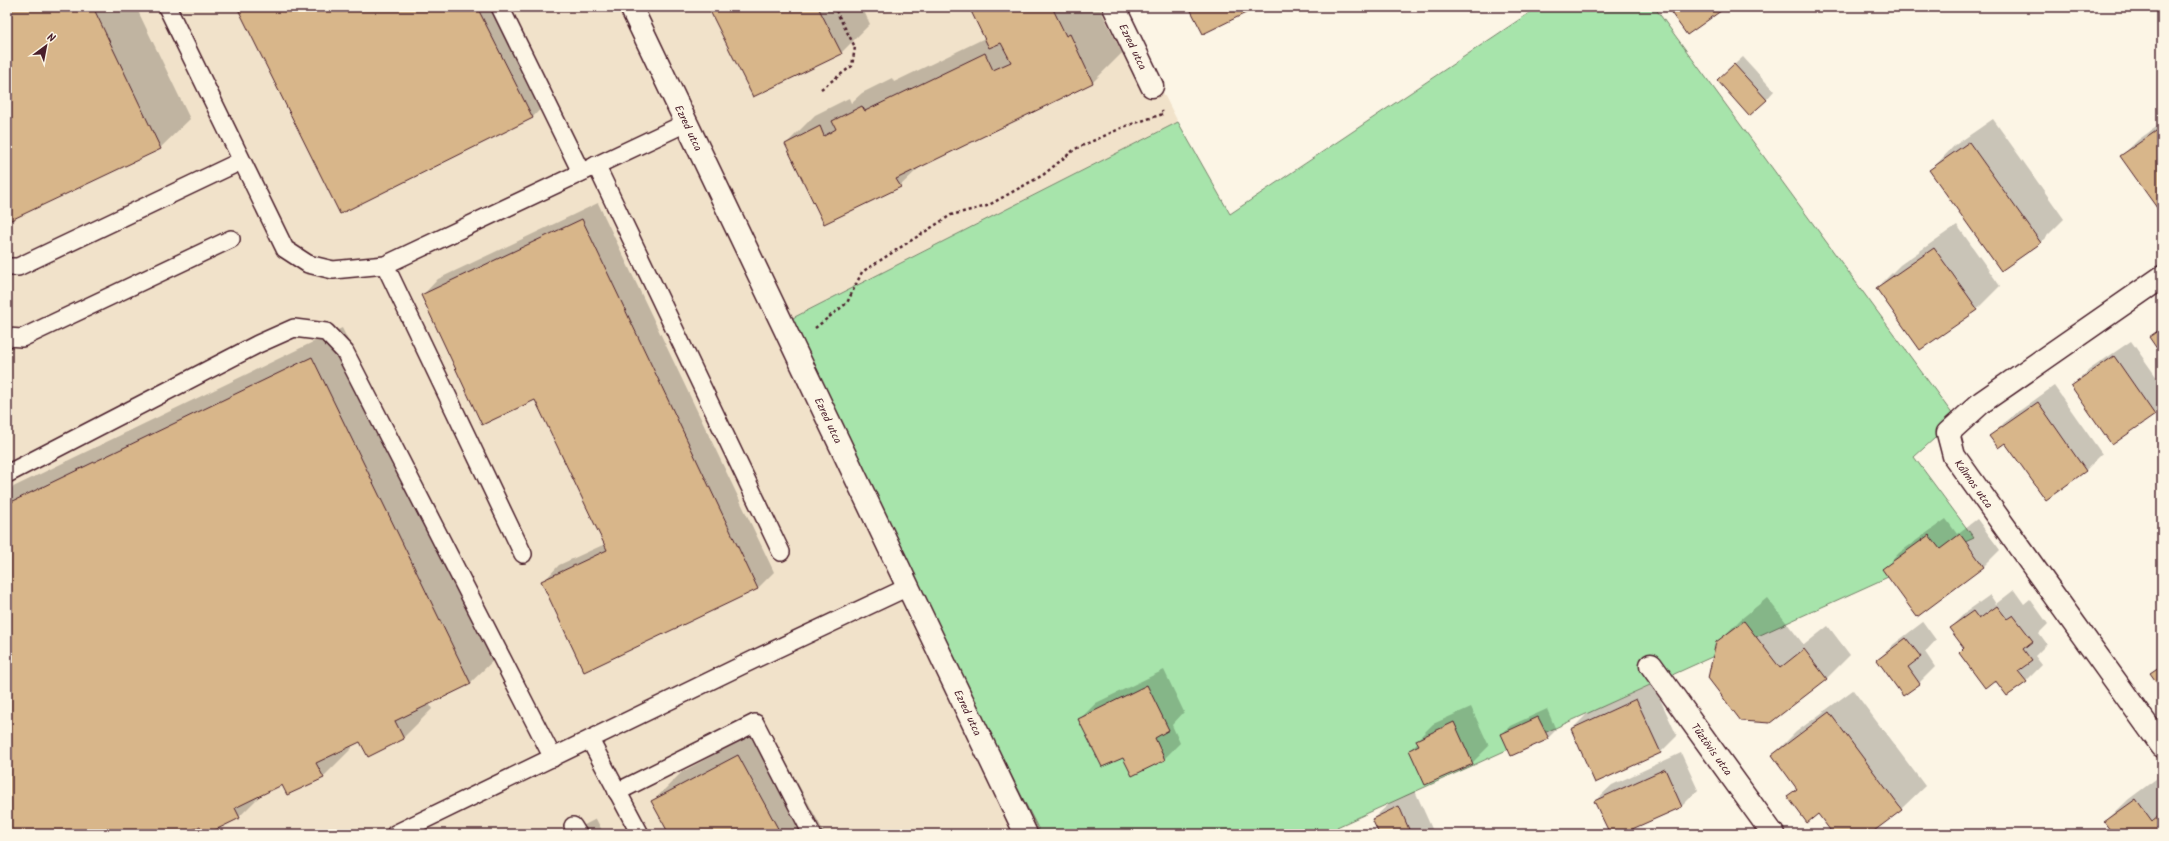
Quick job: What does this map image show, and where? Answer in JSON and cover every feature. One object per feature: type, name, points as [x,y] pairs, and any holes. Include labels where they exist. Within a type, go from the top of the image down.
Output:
[{"type":"street","name":"Ezred utca","points":[[631,7],[1026,834]]},
{"type":"street","name":"Ezred utca","points":[[1114,7],[1152,86]]},
{"type":"street","name":"Kálmos utca","points":[[2162,277],[1982,402],[1948,433],[1954,456],[2162,746]]},
{"type":"street","name":"Tűztövis utca","points":[[1651,665],[1773,834]]},
{"type":"lane","points":[[167,7],[240,161],[285,250],[308,264],[333,270],[385,265],[686,123]]},
{"type":"lane","points":[[500,7],[581,172]]},
{"type":"lane","points":[[7,267],[18,267],[240,161]]},
{"type":"lane","points":[[596,165],[781,552]]},
{"type":"lane","points":[[7,337],[22,338],[231,239]]},
{"type":"lane","points":[[385,265],[523,554]]},
{"type":"lane","points":[[7,474],[258,344],[294,328],[326,332],[345,352],[553,758]]},
{"type":"lane","points":[[395,834],[748,662],[908,587]]},
{"type":"lane","points":[[617,792],[755,722],[812,834]]},
{"type":"lane","points":[[590,740],[640,834]]},
{"type":"path","points":[[821,89],[852,66],[855,47],[834,7]]},
{"type":"path","points":[[791,342],[812,330],[847,302],[862,272],[951,216],[987,206],[1043,175],[1075,149],[1126,126],[1163,114],[1152,86]]},
{"type":"shaded area","points":[[7,7],[1120,7],[1178,122],[781,324],[1041,834],[7,834]]},
{"type":"green space","points":[[1538,7],[1657,7],[1655,8],[1956,419],[1914,457],[1974,538],[1337,827],[1341,834],[1041,834],[781,324],[1178,122],[1230,214]]},
{"type":"building","points":[[7,7],[93,7],[161,149],[7,222]]},
{"type":"building","points":[[237,7],[477,7],[533,118],[340,214]]},
{"type":"building","points":[[708,7],[818,7],[842,54],[753,97]]},
{"type":"building","points":[[969,7],[1052,7],[1066,36],[1070,34],[1093,83],[896,179],[901,187],[824,224],[785,144],[820,126],[824,136],[836,129],[832,121],[862,106],[865,111],[985,53],[993,70],[1011,62],[1001,43],[989,48]]},
{"type":"building","points":[[1189,7],[1258,7],[1203,34]]},
{"type":"building","points":[[1667,7],[1724,7],[1725,8],[1687,35]]},
{"type":"building","points":[[1734,64],[1767,100],[1749,116],[1717,80]]},
{"type":"building","points":[[2162,127],[2162,215],[2120,156]]},
{"type":"building","points":[[1969,142],[2041,243],[2001,271],[1929,170]]},
{"type":"building","points":[[582,219],[758,589],[584,672],[541,581],[607,550],[535,400],[482,425],[421,295]]},
{"type":"building","points":[[1934,248],[1978,310],[1920,350],[1876,288]]},
{"type":"building","points":[[2162,328],[2162,356],[2149,337]]},
{"type":"building","points":[[2114,356],[2155,415],[2112,445],[2071,386]]},
{"type":"building","points":[[312,357],[471,684],[395,721],[404,739],[368,757],[360,742],[316,763],[324,778],[287,795],[282,785],[235,808],[240,818],[207,834],[204,834],[200,826],[185,834],[7,834],[7,504]]},
{"type":"building","points":[[2038,402],[2086,471],[2046,500],[2005,443],[1998,448],[1989,436]]},
{"type":"building","points":[[1960,534],[1984,567],[1917,617],[1882,569],[1929,535],[1940,549]]},
{"type":"building","points":[[1997,606],[2007,619],[2013,615],[2033,641],[2023,649],[2032,661],[2018,671],[2027,682],[2007,696],[1995,680],[1985,688],[1959,653],[1964,648],[1949,628],[1973,611],[1979,619]]},
{"type":"building","points":[[1744,621],[1780,668],[1804,649],[1827,679],[1770,723],[1741,721],[1708,678],[1716,642]]},
{"type":"building","points":[[1906,638],[1921,657],[1908,667],[1920,684],[1903,696],[1877,660]]},
{"type":"building","points":[[2162,665],[2162,690],[2150,673]]},
{"type":"building","points":[[1147,685],[1169,730],[1155,738],[1165,760],[1132,776],[1123,758],[1102,767],[1078,719]]},
{"type":"building","points":[[1636,699],[1661,753],[1595,783],[1571,729]]},
{"type":"building","points":[[1829,712],[1902,810],[1870,834],[1833,834],[1818,814],[1807,823],[1787,796],[1797,789],[1772,755]]},
{"type":"building","points":[[1538,717],[1549,739],[1511,756],[1501,734]]},
{"type":"building","points":[[1454,722],[1473,764],[1425,785],[1409,750],[1419,745],[1416,740]]},
{"type":"building","points":[[738,755],[781,834],[669,834],[651,801]]},
{"type":"building","points":[[1665,769],[1682,807],[1621,834],[1610,834],[1594,801]]},
{"type":"building","points":[[2136,799],[2152,821],[2159,815],[2162,818],[2162,834],[2113,834],[2104,822]]},
{"type":"building","points":[[1399,806],[1411,834],[1379,834],[1372,819]]}]
